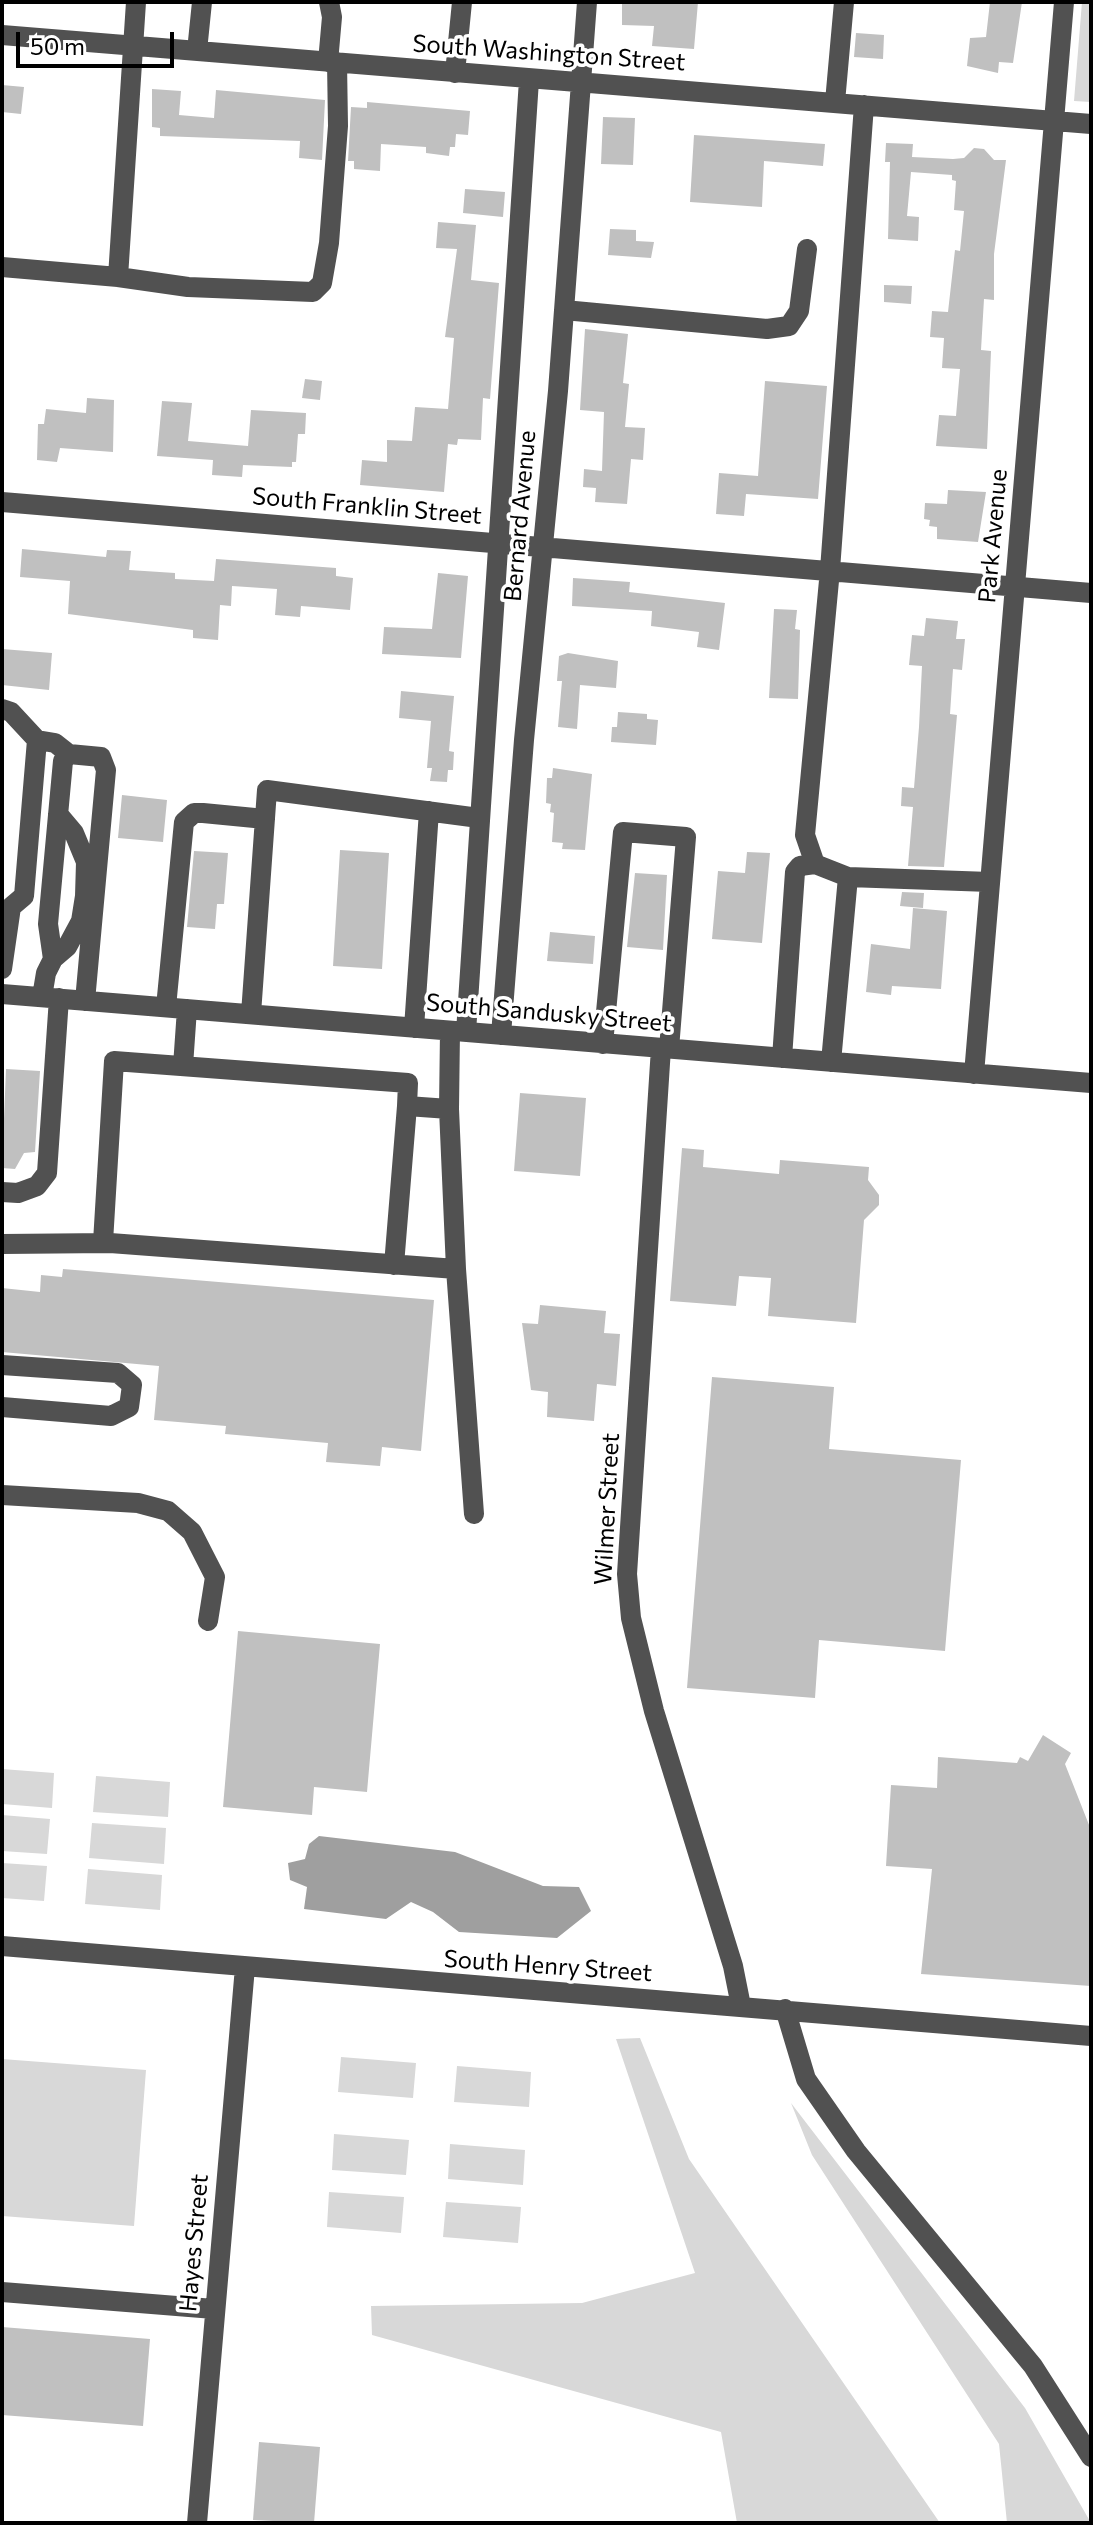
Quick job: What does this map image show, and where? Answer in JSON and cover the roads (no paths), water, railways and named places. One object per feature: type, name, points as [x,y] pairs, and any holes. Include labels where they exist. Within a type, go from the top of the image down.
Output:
[{"type":"street","points":[[118,277],[136,2]]},
{"type":"street","points":[[197,51],[202,2]]},
{"type":"street","points":[[2,267],[118,277],[188,287],[313,292],[322,283],[329,243],[338,126],[329,2]]},
{"type":"street","points":[[455,73],[462,2]]},
{"type":"street","name":"Bernard Avenue","points":[[501,1035],[564,310],[587,2]]},
{"type":"street","points":[[835,102],[844,2]]},
{"type":"street","name":"Park Avenue","points":[[974,1074],[1064,2]]},
{"type":"street","name":"South Washington Street","points":[[2,35],[1091,124]]},
{"type":"street","name":"Bernard Avenue","points":[[474,1514],[456,1269],[449,1109],[479,818],[529,80]]},
{"type":"street","points":[[815,864],[805,835],[830,570],[864,105]]},
{"type":"street","points":[[564,310],[767,329],[789,326],[799,311],[807,249]]},
{"type":"street","name":"South Franklin Street","points":[[2,502],[1015,584],[1091,593]]},
{"type":"street","points":[[2,709],[11,712],[37,740],[55,743],[69,754],[101,757],[106,770],[85,1001]]},
{"type":"street","points":[[2,969],[37,740]]},
{"type":"street","points":[[53,959],[48,924],[63,761],[69,754]]},
{"type":"street","points":[[251,1014],[267,790],[479,818]]},
{"type":"street","points":[[414,1028],[429,811]]},
{"type":"street","points":[[183,1066],[176,1008],[184,822],[194,813],[265,819]]},
{"type":"street","points":[[2,1192],[18,1193],[37,1186],[47,1173],[55,1079],[46,973],[53,959],[67,947],[81,921],[85,896],[86,862],[74,833],[58,814]]},
{"type":"street","name":"Wilmer Street","points":[[603,1044],[623,832],[686,837],[674,985],[665,1048],[627,1574],[631,1618],[654,1711],[733,1966],[741,2006]]},
{"type":"street","points":[[782,1058],[795,872],[800,866],[815,864],[848,877],[990,882]]},
{"type":"street","points":[[831,1062],[848,877]]},
{"type":"street","name":"South Sandusky Street","points":[[2,994],[1091,1083]]},
{"type":"street","points":[[103,1242],[114,1061],[408,1083],[394,1265]]},
{"type":"street","points":[[2,1181],[26,1180],[38,1168],[43,1153],[46,1096],[55,1079]]},
{"type":"street","points":[[407,1106],[449,1109]]},
{"type":"street","points":[[2,1244],[103,1242],[456,1269]]},
{"type":"street","points":[[2,1365],[118,1373],[132,1385],[129,1407],[111,1416],[2,1407]]},
{"type":"street","points":[[2,1495],[138,1503],[168,1511],[192,1532],[215,1577],[208,1621]]},
{"type":"street","name":"South Henry Street","points":[[2,1946],[602,1998],[785,2009],[1091,2036]]},
{"type":"street","name":"Hayes Street","points":[[197,2523],[245,1967]]},
{"type":"street","points":[[785,2009],[806,2079],[856,2151],[1033,2366],[1091,2457]]},
{"type":"street","points":[[2,2292],[214,2309]]}]
